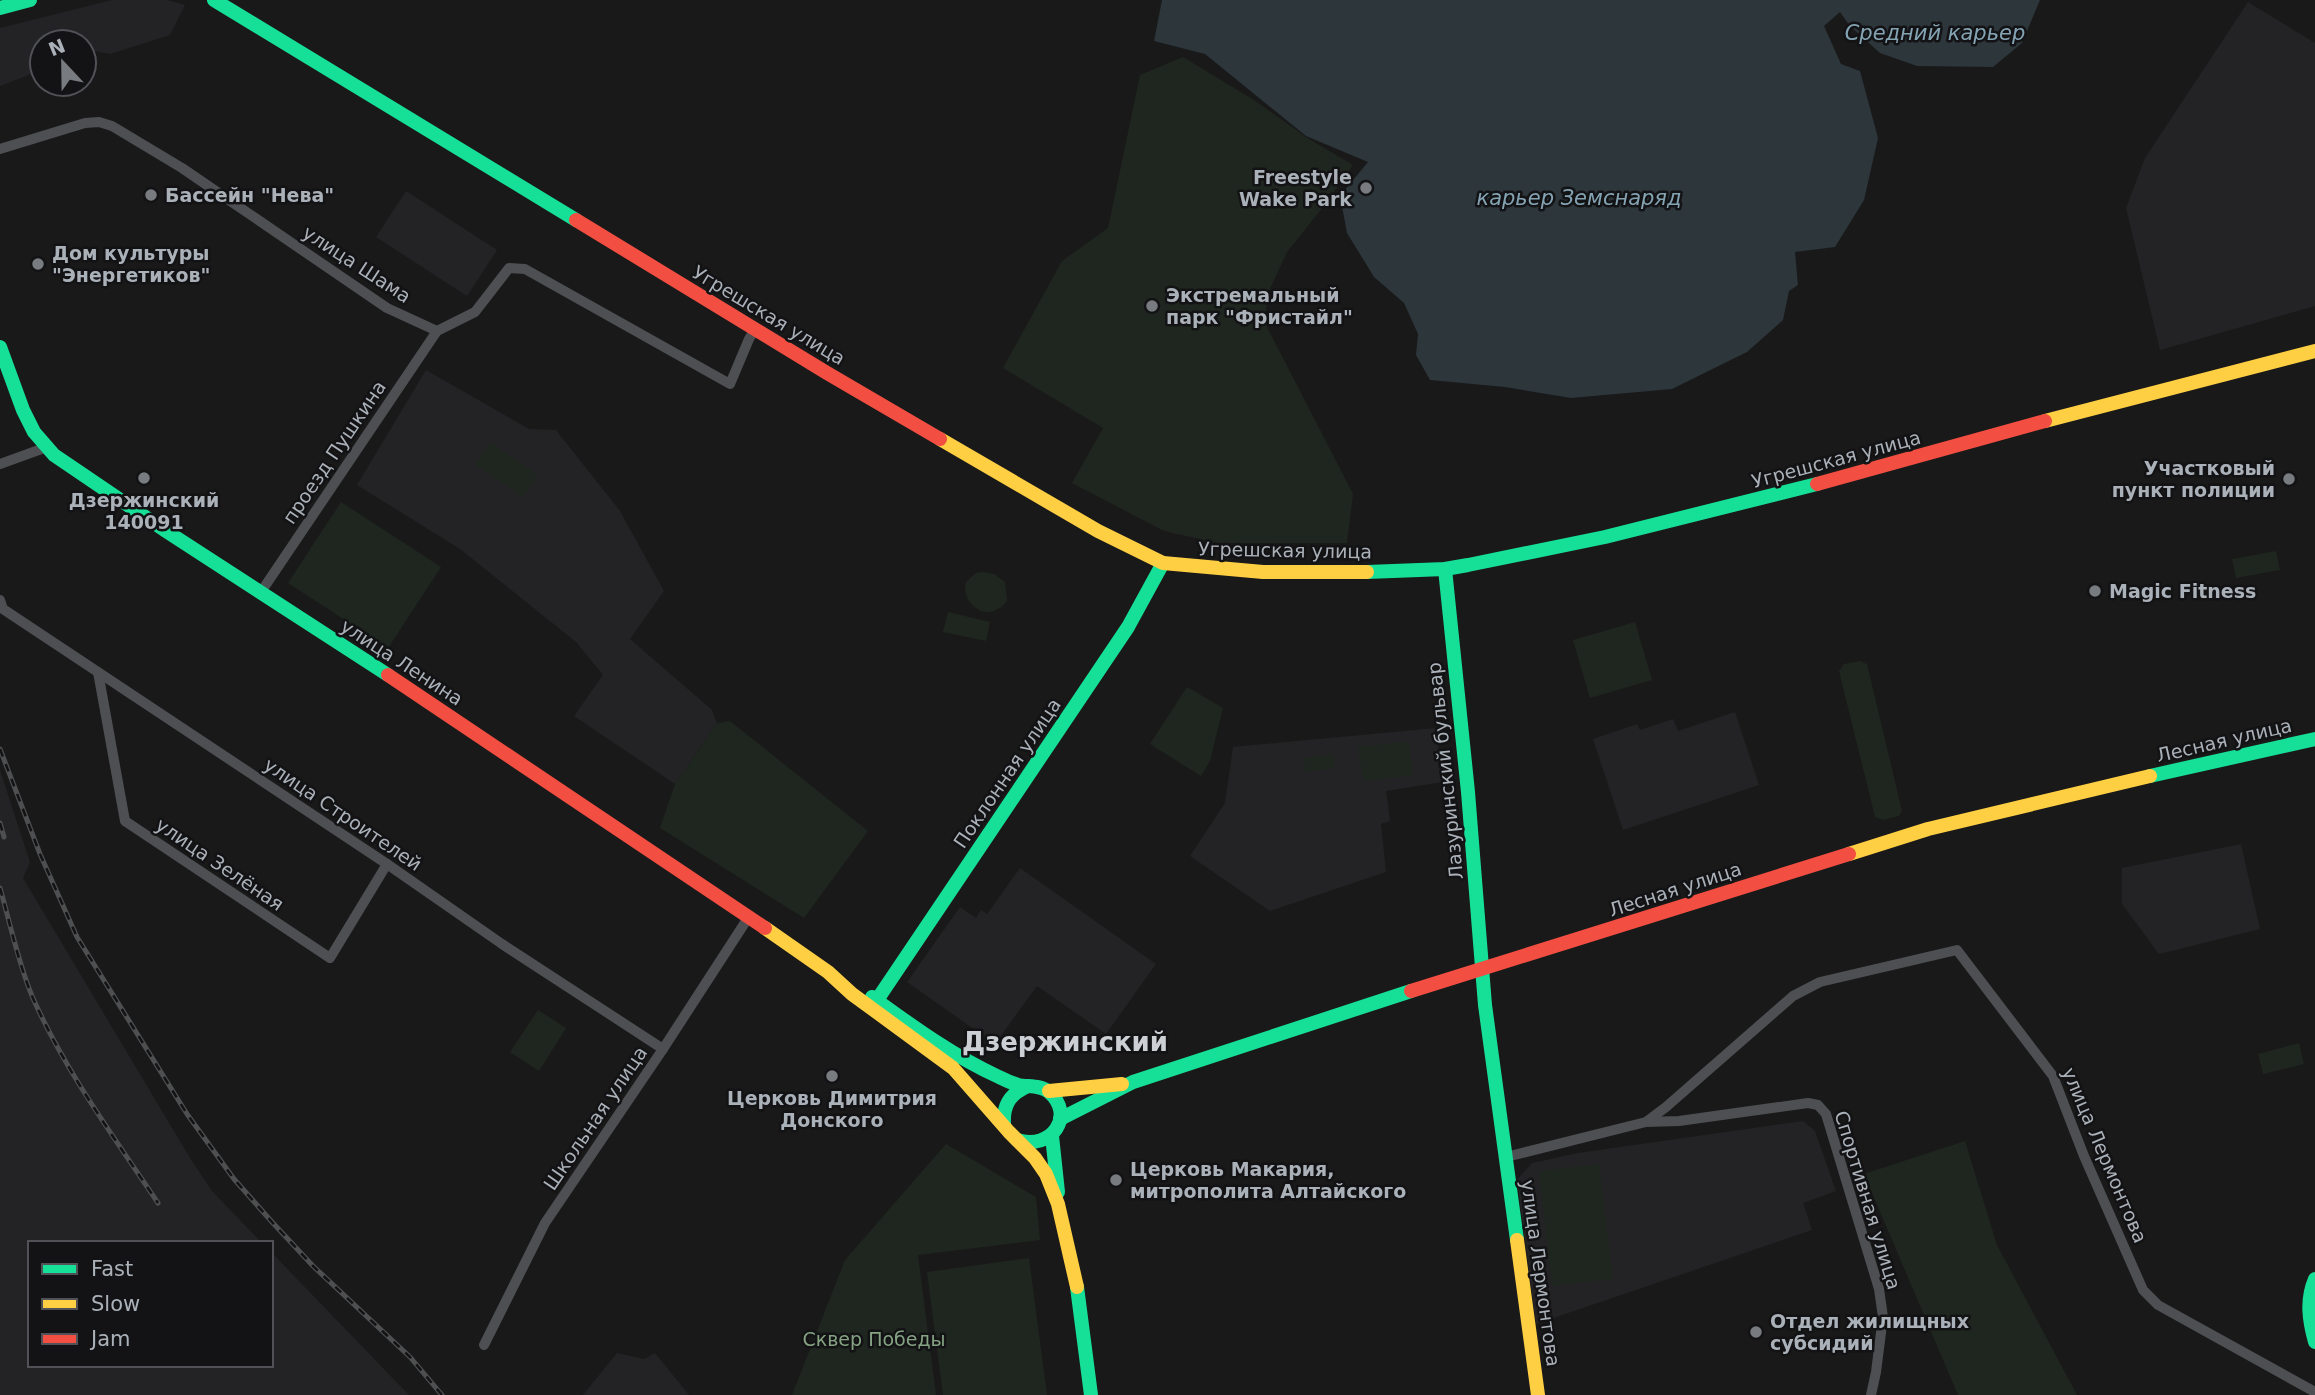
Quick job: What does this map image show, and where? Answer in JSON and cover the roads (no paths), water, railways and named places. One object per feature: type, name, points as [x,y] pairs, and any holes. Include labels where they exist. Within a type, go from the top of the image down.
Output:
[{"type":"street","points":[[0,8],[30,0]]},
{"type":"street","name":"Угрешская улица","points":[[214,0],[827,373],[1098,531],[1163,564],[1263,572],[1348,573],[1445,569],[1605,537],[1721,510],[2082,410],[2315,351]]},
{"type":"street","name":"улица Шама","points":[[0,149],[85,123],[99,122],[112,126],[182,167],[387,308],[436,331]]},
{"type":"street","points":[[436,331],[475,312],[509,268],[525,269],[730,384],[755,330]]},
{"type":"street","name":"проезд Пушкина","points":[[261,592],[436,331]]},
{"type":"street","name":"улица Ленина","points":[[0,347],[23,410],[34,432],[54,455],[392,677],[828,972],[857,986],[960,1057],[1001,1078],[1026,1087],[1040,1087],[1049,1091],[1133,1082]]},
{"type":"street","points":[[0,464],[47,447]]},
{"type":"street","name":"Поклонная улица","points":[[877,1000],[1128,627],[1163,564]]},
{"type":"street","name":"Лазуринский бульвар","points":[[1445,569],[1483,970]]},
{"type":"street","name":"улица Строителей","points":[[1,605],[502,944],[663,1049]]},
{"type":"street","name":"улица Зелёная","points":[[99,673],[125,821],[330,958],[387,864]]},
{"type":"street","name":"Лесная улица","points":[[1060,1119],[1133,1082],[1329,1017],[1928,829],[2315,739]]},
{"type":"street","name":"Школьная улица","points":[[484,1345],[545,1223],[748,918]]},
{"type":"street","name":"улица Лермонтова","points":[[1506,1157],[1646,1122],[1793,996],[1820,982],[1957,950],[2053,1076],[2084,1156],[2143,1290],[2158,1305],[2315,1392]]},
{"type":"street","name":"улица Лермонтова","points":[[1483,970],[1485,1005],[1538,1395]]},
{"type":"street","name":"улица Ленина","points":[[828,972],[852,994],[953,1068],[1035,1158],[1046,1174],[1058,1204]]},
{"type":"street","points":[[1004,1124],[1003,1114],[1008,1099],[1026,1087]]},
{"type":"street","points":[[1014,1138],[1023,1143],[1035,1144],[1052,1136],[1060,1119],[1060,1109],[1049,1091]]},
{"type":"street","name":"Спортивная улица","points":[[1646,1122],[1679,1121],[1808,1103],[1818,1105],[1826,1114],[1879,1289],[1883,1317],[1871,1395]]},
{"type":"street","name":"улица Ленина","points":[[1052,1136],[1058,1204],[1080,1300],[1091,1395]]},
{"type":"street","points":[[2315,1279],[2308,1299],[2308,1314],[2315,1342]]},
{"type":"water","name":"карьер Земснаряд","points":[[1162,0],[2040,0],[2022,43],[1993,67],[1917,66],[1880,53],[1849,25],[1840,12],[1824,26],[1841,64],[1860,71],[1878,138],[1864,200],[1835,247],[1795,252],[1798,285],[1789,291],[1783,320],[1747,352],[1672,389],[1571,398],[1505,387],[1430,380],[1416,355],[1418,334],[1404,303],[1374,277],[1347,233],[1340,196],[1368,162],[1306,136],[1205,54],[1154,41]]},
{"type":"railway","points":[[0,749],[40,854],[77,937],[187,1114],[234,1179],[272,1222],[313,1266],[410,1357],[442,1395]]},
{"type":"railway","points":[[0,823],[4,837]]},
{"type":"railway","points":[[0,888],[22,970],[45,1023],[90,1102],[158,1203]]},
{"type":"place","name":"Freestyle Wake Park","points":[[1366,188]]},
{"type":"place","name":"Бассейн \"Нева\"","points":[[151,195]]},
{"type":"place","name":"Дом культуры \"Энергетиков\"","points":[[38,264]]},
{"type":"place","name":"Экстремальный парк \"Фристайл\"","points":[[1152,306]]},
{"type":"place","name":"Дзержинский 140091","points":[[144,478]]},
{"type":"place","name":"Участковый пункт полиции","points":[[2289,479]]},
{"type":"place","name":"Magic Fitness","points":[[2095,591]]},
{"type":"place","name":"Церковь Димитрия Донского","points":[[832,1076]]},
{"type":"place","name":"Церковь Макария, митрополита Алтайского","points":[[1116,1180]]},
{"type":"place","name":"Отдел жилищных субсидий","points":[[1756,1332]]},
{"type":"district","name":"Дзержинский","points":[[1065,1042]]},
{"type":"water label","name":"Средний карьер","points":[[1935,33]]},
{"type":"park label","name":"Сквер Победы","points":[[874,1339]]}]
